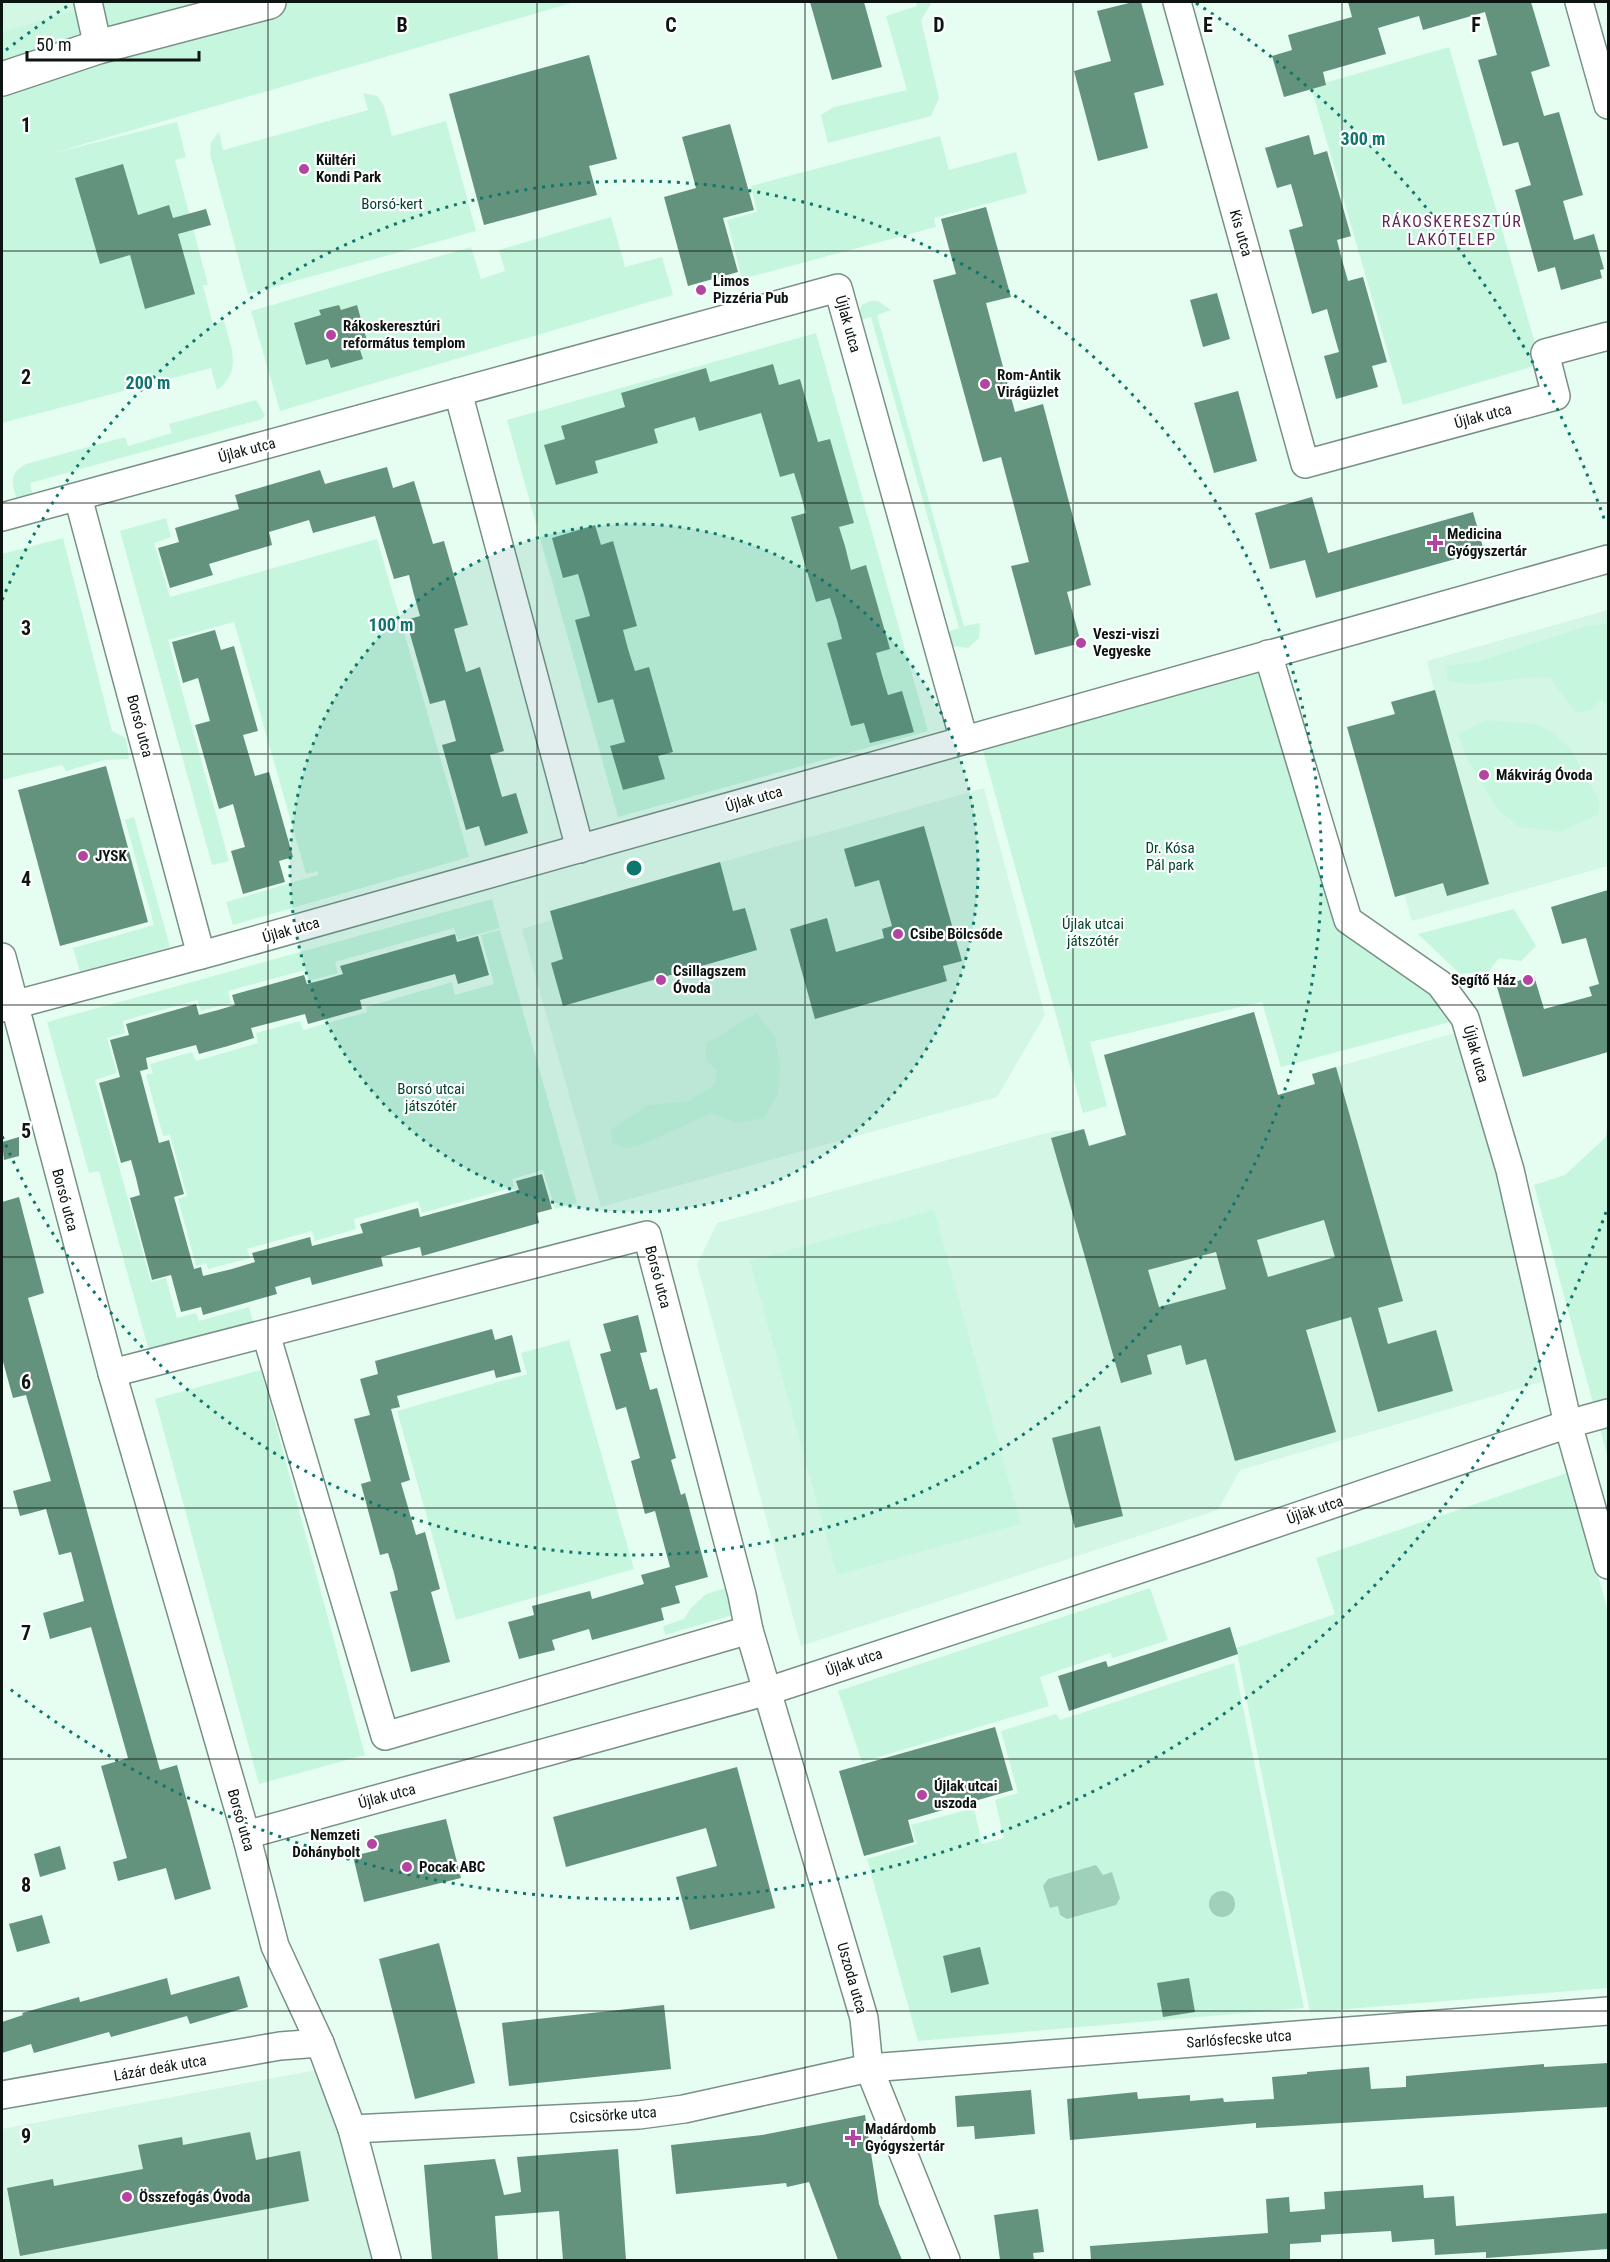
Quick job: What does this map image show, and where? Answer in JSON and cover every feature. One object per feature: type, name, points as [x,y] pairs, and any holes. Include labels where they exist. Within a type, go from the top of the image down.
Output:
[{"type":"main road","points":[[2,79],[98,47],[269,2]]},
{"type":"street","points":[[88,2],[98,47]]},
{"type":"street","name":"Kis utca","points":[[1177,2],[1305,464]]},
{"type":"street","points":[[1579,2],[1608,105]]},
{"type":"street","name":"Újlak utca","points":[[2,517],[838,288],[964,740]]},
{"type":"street","name":"Újlak utca","points":[[1305,464],[1556,396],[1545,353],[1608,336]]},
{"type":"street","points":[[458,392],[580,849]]},
{"type":"street","name":"Borsó utca","points":[[78,497],[201,955]]},
{"type":"street","name":"Újlak utca","points":[[7,1006],[201,955],[1608,559]]},
{"type":"street","name":"Újlak utca","points":[[246,1835],[768,1691],[1201,1549],[1568,1424],[1510,1170],[1465,1017],[1440,984],[1348,920],[1268,654]]},
{"type":"street","name":"Borsó utca","points":[[2,957],[7,1006],[246,1835],[275,1946],[320,2043],[352,2129],[387,2260]]},
{"type":"street","name":"Borsó utca","points":[[112,1373],[647,1235],[742,1595],[749,1630],[768,1691]]},
{"type":"street","points":[[266,1334],[385,1736],[749,1630]]},
{"type":"street","points":[[1608,1413],[1568,1424],[1608,1565]]},
{"type":"street","name":"Uszoda utca","points":[[768,1691],[864,2018],[869,2068],[946,2260]]},
{"type":"street","name":"Sarlósfecske utca","points":[[869,2068],[1608,2011]]},
{"type":"street","name":"Lázár deák utca","points":[[2,2096],[280,2046],[320,2043]]},
{"type":"street","name":"Csicsörke utca","points":[[352,2129],[639,2115],[684,2109],[869,2068]]},
{"type":"shaded area","points":[[2,2],[101,2],[2,32]]},
{"type":"shaded area","name":"Mákvirág Óvoda","points":[[1608,610],[1608,866],[1412,921],[1404,894],[1395,897],[1382,851],[1387,850],[1380,822],[1374,824],[1347,727],[1394,714],[1391,702],[1434,690],[1427,661]]},
{"type":"shaded area","points":[[984,788],[1045,1015],[997,1097],[601,1207],[522,929],[552,920],[550,911],[596,897],[597,903],[625,896],[623,890]]},
{"type":"shaded area","points":[[1254,1012],[1278,1095],[1314,1084],[1312,1074],[1455,1033],[1555,1378],[1240,1470],[1218,1510],[801,1646],[697,1265],[717,1223],[1054,1131],[1084,1129],[1089,1145],[1126,1135],[1104,1055]]},
{"type":"shaded area","points":[[1096,1865],[1103,1875],[1112,1872],[1120,1898],[1116,1905],[1067,1919],[1060,1915],[1058,1906],[1050,1908],[1043,1886],[1048,1879]]},
{"type":"shaded area","points":[[1222,1891],[1232,1894],[1235,1904],[1232,1914],[1222,1917],[1212,1914],[1209,1904],[1212,1894]]},
{"type":"shaded area","points":[[316,2070],[340,2133],[373,2260],[2,2260],[2,2129]]},
{"type":"green space","points":[[101,2],[575,2],[50,154],[177,122],[186,157],[175,160],[208,285],[203,286],[213,324],[224,321],[232,349],[232,367],[225,383],[217,390],[211,368],[2,423],[2,32]]},
{"type":"green space","points":[[916,2],[932,2],[921,20],[939,98],[931,116],[828,143],[821,115],[834,107],[907,90],[886,16],[917,6]]},
{"type":"green space","points":[[1449,47],[1541,364],[1403,405],[1311,87]]},
{"type":"green space","name":"Borsó-kert","points":[[363,93],[377,96],[384,106],[392,136],[446,121],[476,231],[248,294],[210,154],[211,142],[219,132],[223,150],[368,110]]},
{"type":"green space","points":[[940,136],[949,170],[1016,152],[1027,193],[934,218],[936,227],[742,279],[727,220],[757,212],[751,186]]},
{"type":"green space","points":[[611,217],[625,267],[662,257],[673,295],[280,411],[251,311],[471,247],[481,279],[505,271],[499,250]]},
{"type":"green space","points":[[870,301],[878,301],[891,310],[877,315],[964,626],[980,623],[979,638],[968,648],[953,646],[944,633],[959,628],[871,317],[856,321],[862,305]]},
{"type":"green space","points":[[816,333],[928,731],[618,817],[507,420]]},
{"type":"green space","points":[[256,400],[265,415],[262,419],[30,483],[35,505],[17,501],[14,475],[26,464],[125,437],[128,446],[172,433],[169,424]]},
{"type":"green space","points":[[166,518],[171,537],[154,543],[170,597],[377,539],[469,857],[233,925],[226,902],[318,875],[318,871],[306,874],[234,622],[168,640],[229,861],[212,865],[120,531]]},
{"type":"green space","points":[[63,538],[112,731],[126,738],[129,759],[105,760],[66,771],[62,765],[2,780],[2,554]]},
{"type":"green space","points":[[1608,624],[1608,704],[1601,700],[1591,710],[1576,713],[1550,678],[1524,678],[1472,684],[1447,680],[1446,666],[1477,662],[1587,626]]},
{"type":"green space","name":"Dr. Kósa Pál park","points":[[1268,654],[1348,920],[1465,1018],[1281,1067],[1262,1002],[1090,1042],[1107,1106],[1083,1113],[979,736]]},
{"type":"green space","points":[[1486,720],[1535,724],[1549,730],[1571,749],[1599,800],[1599,814],[1560,832],[1519,827],[1498,810],[1468,760],[1458,734]]},
{"type":"green space","points":[[134,817],[170,947],[80,972],[73,948],[154,925],[125,820]]},
{"type":"green space","points":[[492,899],[500,928],[458,940],[454,928],[335,962],[338,973],[308,981],[305,970],[228,991],[231,1003],[201,1011],[197,1000],[123,1021],[125,1033],[107,1038],[117,1073],[95,1080],[151,1282],[166,1278],[177,1318],[196,1313],[199,1321],[249,1307],[253,1322],[149,1351],[99,1171],[89,1173],[47,1022]]},
{"type":"green space","points":[[1514,909],[1536,946],[1521,961],[1499,958],[1489,971],[1460,974],[1418,934]]},
{"type":"green space","name":"Borsó utcai játszótér","points":[[500,930],[577,1203],[555,1209],[543,1170],[512,1179],[514,1187],[422,1213],[418,1201],[354,1219],[356,1229],[315,1241],[312,1231],[247,1249],[250,1258],[208,1269],[206,1263],[196,1266],[178,1199],[187,1196],[170,1135],[163,1136],[146,1075],[153,1073],[150,1064],[192,1052],[196,1061],[258,1043],[256,1033],[300,1021],[303,1030],[367,1012],[366,1007],[452,982],[455,995],[494,984],[481,935]]},
{"type":"green space","points":[[756,1013],[774,1035],[780,1064],[778,1094],[764,1118],[738,1123],[711,1113],[641,1145],[627,1148],[613,1144],[610,1130],[648,1105],[689,1101],[714,1085],[717,1071],[706,1059],[706,1044]]},
{"type":"green space","points":[[1608,1126],[1608,1458],[1534,1185],[1565,1175],[1605,1138]]},
{"type":"green space","points":[[934,1210],[1021,1524],[837,1575],[750,1261]]},
{"type":"green space","points":[[569,1340],[634,1569],[456,1620],[397,1411],[527,1374],[521,1353]]},
{"type":"green space","points":[[261,1370],[365,1755],[259,1784],[155,1399]]},
{"type":"green space","points":[[1570,1472],[1608,1612],[1608,1988],[1310,2012],[1236,1648],[1335,1614],[1316,1558]]},
{"type":"green space","points":[[729,1587],[736,1614],[665,1635],[663,1626],[684,1619],[691,1608],[706,1594]]},
{"type":"green space","points":[[1150,1588],[1168,1640],[1113,1658],[1110,1653],[1040,1677],[1049,1706],[862,1762],[838,1691]]},
{"type":"green space","points":[[1234,1663],[1304,2008],[918,2041],[867,1859],[917,1844],[911,1825],[974,1808],[982,1844],[1004,1838],[995,1800],[1018,1793],[1001,1731],[1056,1714],[1060,1720]]},
{"type":"building","points":[[810,2],[864,2],[882,67],[832,80]]},
{"type":"building","points":[[1141,2],[1164,85],[1134,93],[1148,148],[1098,161],[1074,71],[1111,61],[1097,11]]},
{"type":"building","points":[[1348,2],[1531,2],[1550,66],[1531,72],[1544,116],[1559,112],[1583,195],[1563,201],[1574,240],[1594,234],[1604,269],[1600,270],[1602,278],[1561,290],[1555,267],[1538,272],[1515,190],[1531,185],[1518,142],[1503,146],[1478,60],[1497,55],[1485,12],[1423,30],[1419,16],[1378,28],[1386,54],[1323,72],[1326,85],[1284,97],[1272,56],[1292,50],[1288,35],[1352,17]]},
{"type":"building","points":[[589,55],[617,159],[589,166],[597,195],[484,225],[449,94]]},
{"type":"building","points":[[730,124],[754,210],[723,218],[738,272],[688,286],[664,197],[696,188],[682,137]]},
{"type":"building","points":[[1309,135],[1314,155],[1327,151],[1351,236],[1337,240],[1342,260],[1348,281],[1363,277],[1387,362],[1372,366],[1378,387],[1336,399],[1324,356],[1339,352],[1327,309],[1312,314],[1289,230],[1303,226],[1291,184],[1277,188],[1265,148]]},
{"type":"building","points":[[123,164],[138,215],[169,205],[173,218],[206,209],[211,225],[178,234],[195,294],[145,309],[130,255],[100,264],[75,178]]},
{"type":"building","points":[[986,207],[1011,297],[986,303],[1015,412],[1043,404],[1091,585],[1067,592],[1081,643],[1035,655],[1011,566],[1029,562],[1001,457],[983,462],[933,280],[956,274],[941,219]]},
{"type":"building","points":[[1217,293],[1230,339],[1203,347],[1190,300]]},
{"type":"building","name":"Rákoskeresztúri református templom","points":[[339,305],[341,310],[357,305],[369,348],[360,350],[363,359],[331,368],[328,359],[306,365],[294,323],[321,315],[319,310]]},
{"type":"building","points":[[773,364],[779,385],[800,379],[818,442],[830,439],[854,523],[839,527],[851,570],[866,565],[890,649],[876,653],[882,675],[888,695],[902,691],[914,732],[870,743],[864,723],[851,726],[827,643],[842,639],[837,620],[830,598],[816,602],[791,517],[806,513],[800,492],[794,473],[780,477],[761,413],[699,431],[695,417],[654,429],[658,443],[595,461],[598,473],[556,485],[544,445],[565,439],[561,426],[625,407],[621,393],[706,368],[710,382]]},
{"type":"building","points":[[1238,391],[1257,461],[1214,473],[1194,403]]},
{"type":"building","points":[[387,467],[393,488],[414,481],[433,544],[444,541],[468,625],[454,629],[466,672],[480,667],[504,751],[490,755],[502,797],[516,793],[528,833],[485,846],[479,826],[466,830],[442,745],[456,741],[445,700],[430,704],[406,620],[420,616],[409,575],[394,579],[375,516],[313,533],[309,520],[269,532],[272,545],[209,564],[213,575],[170,588],[158,548],[179,542],[175,528],[239,509],[235,495],[320,470],[325,484]]},
{"type":"building","points":[[1312,497],[1328,553],[1473,512],[1484,551],[1316,598],[1305,560],[1270,569],[1255,513]]},
{"type":"building","points":[[595,525],[601,545],[613,541],[637,626],[623,630],[628,649],[635,671],[649,667],[673,752],[658,756],[665,779],[623,790],[610,746],[625,742],[613,699],[598,703],[575,620],[590,616],[584,594],[578,574],[563,578],[552,538]]},
{"type":"building","points":[[215,630],[221,650],[234,646],[258,731],[243,735],[255,776],[269,772],[293,857],[279,861],[285,882],[243,894],[231,851],[245,847],[233,804],[219,809],[195,725],[210,721],[198,678],[183,683],[172,642]]},
{"type":"building","points":[[1435,690],[1489,884],[1447,896],[1443,883],[1395,897],[1347,727],[1395,714],[1391,702]]},
{"type":"building","name":"JYSK","points":[[106,766],[148,922],[60,946],[18,790]]},
{"type":"building","points":[[924,826],[962,961],[943,966],[947,981],[815,1019],[790,929],[827,918],[836,952],[884,938],[882,929],[892,926],[879,880],[855,887],[844,849]]},
{"type":"building","points":[[720,862],[733,911],[745,908],[757,950],[563,1006],[551,963],[563,959],[550,911]]},
{"type":"building","name":"Segítő Ház","points":[[1608,890],[1608,1052],[1523,1077],[1497,987],[1534,976],[1544,1009],[1592,996],[1589,987],[1599,984],[1586,938],[1562,944],[1551,907]]},
{"type":"building","points":[[455,934],[457,942],[478,936],[489,975],[458,984],[455,974],[360,1000],[362,1009],[308,1024],[305,1014],[251,1028],[254,1038],[199,1054],[196,1045],[146,1058],[148,1069],[140,1071],[159,1143],[169,1140],[184,1194],[174,1197],[194,1269],[201,1267],[203,1276],[232,1269],[255,1262],[252,1253],[310,1237],[312,1246],[363,1233],[360,1224],[418,1208],[420,1217],[519,1190],[516,1181],[542,1174],[552,1209],[537,1213],[539,1223],[422,1256],[420,1247],[381,1257],[383,1266],[312,1285],[310,1277],[275,1287],[277,1294],[203,1315],[201,1307],[181,1312],[171,1275],[152,1280],[130,1198],[140,1195],[136,1178],[131,1160],[121,1163],[99,1083],[120,1077],[110,1040],[129,1035],[126,1024],[196,1004],[199,1015],[218,1010],[235,1005],[232,995],[304,975],[307,984],[326,979],[343,974],[340,966]]},
{"type":"building","points":[[1254,1012],[1278,1095],[1315,1084],[1312,1074],[1336,1067],[1403,1301],[1378,1308],[1388,1344],[1436,1330],[1453,1391],[1378,1412],[1351,1317],[1306,1330],[1336,1432],[1235,1461],[1206,1359],[1186,1365],[1181,1345],[1147,1355],[1152,1374],[1121,1383],[1051,1138],[1084,1129],[1089,1146],[1126,1135],[1104,1055]],"holes":[[[1324,1220],[1335,1257],[1268,1277],[1257,1240]],[[1216,1252],[1226,1289],[1159,1307],[1148,1270]]]},
{"type":"building","points":[[19,1137],[19,1156],[4,1160],[2,1142]]},
{"type":"building","points":[[19,1197],[44,1293],[28,1298],[116,1616],[160,1770],[177,1765],[211,1889],[175,1900],[166,1868],[118,1881],[113,1862],[127,1858],[101,1766],[128,1758],[91,1627],[50,1639],[43,1613],[84,1601],[71,1552],[59,1555],[46,1509],[20,1516],[13,1491],[51,1481],[26,1395],[13,1398],[2,1358],[2,1202]]},
{"type":"building","points":[[638,1315],[647,1352],[640,1353],[650,1390],[657,1388],[676,1458],[671,1460],[681,1495],[685,1493],[708,1577],[675,1586],[680,1603],[661,1608],[664,1620],[592,1640],[589,1629],[552,1640],[555,1650],[519,1659],[508,1622],[534,1615],[532,1606],[590,1591],[592,1599],[644,1584],[641,1575],[670,1567],[655,1511],[645,1514],[631,1461],[640,1458],[626,1407],[616,1410],[600,1354],[611,1351],[603,1324]]},
{"type":"building","points":[[492,1329],[495,1340],[512,1335],[521,1372],[496,1378],[494,1370],[397,1396],[400,1407],[391,1409],[410,1480],[401,1483],[416,1535],[425,1532],[440,1589],[431,1592],[450,1662],[411,1672],[390,1592],[398,1590],[394,1573],[388,1553],[380,1555],[361,1484],[371,1481],[354,1419],[370,1415],[360,1379],[378,1374],[375,1361]]},
{"type":"building","points":[[1100,1426],[1123,1516],[1075,1528],[1052,1438]]},
{"type":"building","points":[[1230,1627],[1238,1654],[1069,1711],[1058,1676],[1106,1661],[1108,1667]]},
{"type":"building","name":"Újlak utcai uszoda","points":[[995,1727],[1013,1790],[908,1820],[914,1842],[864,1856],[839,1771]]},
{"type":"building","points":[[737,1767],[775,1908],[690,1930],[676,1877],[717,1866],[706,1828],[566,1867],[553,1817]]},
{"type":"building","name":"Pocak ABC","points":[[446,1819],[461,1878],[364,1902],[353,1856],[378,1850],[374,1836]]},
{"type":"building","points":[[60,1846],[66,1869],[40,1877],[34,1854]]},
{"type":"building","points":[[42,1915],[50,1943],[17,1952],[9,1924]]},
{"type":"building","points":[[439,1943],[475,2083],[415,2099],[379,1959]]},
{"type":"building","points":[[980,1947],[989,1984],[951,1993],[943,1956]]},
{"type":"building","points":[[239,1976],[248,2007],[190,2024],[187,2016],[111,2037],[109,2032],[34,2053],[31,2044],[2,2053],[2,2022],[23,2015],[22,2013],[79,1997],[80,2002],[167,1978],[171,1995]]},
{"type":"building","points":[[1189,1978],[1195,2012],[1163,2017],[1157,1983]]},
{"type":"building","points":[[664,2005],[671,2069],[509,2086],[502,2023]]},
{"type":"building","points":[[1608,2063],[1608,2107],[1256,2128],[1256,2123],[1070,2140],[1067,2099],[1137,2092],[1138,2099],[1190,2095],[1190,2101],[1223,2098],[1224,2102],[1274,2099],[1272,2077],[1307,2074],[1307,2072],[1369,2067],[1371,2089],[1406,2087],[1406,2076],[1544,2064],[1544,2067]]},
{"type":"building","points":[[1031,2090],[1035,2134],[975,2139],[974,2126],[957,2127],[955,2096]]},
{"type":"building","points":[[865,2115],[879,2204],[902,2260],[838,2260],[809,2182],[787,2187],[786,2183],[676,2194],[671,2145],[762,2135]]},
{"type":"building","points":[[250,2132],[256,2160],[300,2151],[309,2201],[20,2256],[7,2188],[53,2179],[54,2186],[143,2169],[138,2145],[182,2137],[183,2145]]},
{"type":"building","points":[[618,2149],[626,2260],[563,2260],[559,2211],[495,2216],[498,2260],[432,2260],[424,2165],[495,2159],[504,2195],[521,2192],[517,2157]]},
{"type":"building","points":[[1423,2185],[1424,2198],[1454,2196],[1456,2226],[1608,2213],[1608,2249],[1486,2258],[1486,2252],[1435,2255],[1434,2239],[1392,2242],[1391,2231],[1321,2235],[1321,2242],[1290,2244],[1290,2260],[1091,2260],[1090,2246],[1268,2233],[1266,2199],[1289,2197],[1290,2212],[1325,2209],[1324,2192]]},
{"type":"building","points":[[1038,2209],[1044,2252],[1033,2253],[1034,2260],[1000,2260],[994,2215]]},
{"type":"place","name":"Kültéri Kondi Park","points":[[304,169]]},
{"type":"place","name":"Limos Pizzéria Pub","points":[[701,290]]},
{"type":"place","name":"Rákoskeresztúri református templom","points":[[331,335]]},
{"type":"place","name":"Rom-Antik Virágüzlet","points":[[985,384]]},
{"type":"place","name":"Medicina Gyógyszertár","points":[[1435,543]]},
{"type":"place","name":"Veszi-viszi Vegyeske","points":[[1081,643]]},
{"type":"place","name":"Mákvirág Óvoda","points":[[1484,775]]},
{"type":"place","name":"JYSK","points":[[83,856]]},
{"type":"place","name":"Csibe Bölcsőde","points":[[898,934]]},
{"type":"place","name":"Csillagszem Óvoda","points":[[661,980]]},
{"type":"place","name":"Segítő Ház","points":[[1528,980]]},
{"type":"place","name":"Újlak utcai uszoda","points":[[922,1795]]},
{"type":"place","name":"Nemzeti Dohánybolt","points":[[372,1844]]},
{"type":"place","name":"Pocak ABC","points":[[407,1867]]},
{"type":"place","name":"Madárdomb Gyógyszertár","points":[[853,2138]]},
{"type":"place","name":"Összefogás Óvoda","points":[[127,2197]]},
{"type":"district","name":"RÁKOSKERESZTÚR LAKÓTELEP","points":[[1452,230]]},
{"type":"park label","name":"Újlak utcai játszótér","points":[[1093,932]]}]
